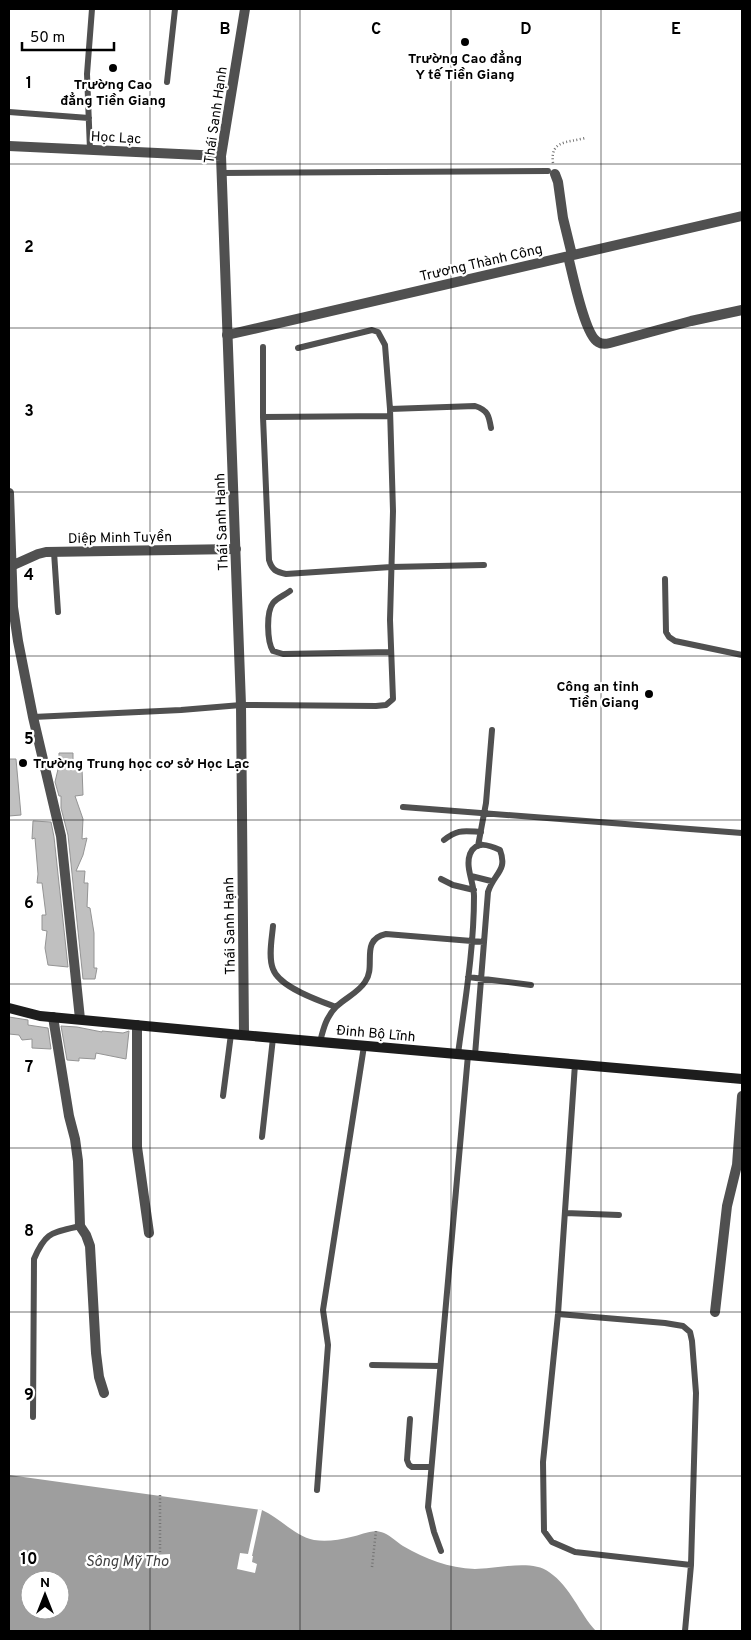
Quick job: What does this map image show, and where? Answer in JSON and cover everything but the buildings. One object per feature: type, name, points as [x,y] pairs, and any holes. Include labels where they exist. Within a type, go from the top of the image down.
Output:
[{"type":"main road","name":"Đinh Bộ Lĩnh","points":[[9,1008],[53,1017],[244,1036],[742,1079]]},
{"type":"street","name":"Thái Sanh Hạnh","points":[[244,9],[221,156],[241,705],[244,1036]]},
{"type":"street","name":"Học Lạc","points":[[9,146],[221,156]]},
{"type":"street","points":[[552,173],[581,309],[593,339],[598,342],[610,343],[691,321],[742,310]]},
{"type":"street","name":"Trương Thành Công","points":[[227,335],[742,216]]},
{"type":"street","points":[[9,493],[10,566],[13,607],[18,641],[60,836],[80,1019]]},
{"type":"street","name":"Diệp Minh Tuyền","points":[[10,566],[38,554],[54,552],[236,550]]},
{"type":"street","points":[[53,1017],[78,1161],[80,1226],[90,1246],[96,1353],[99,1377],[104,1393]]},
{"type":"street","points":[[137,1025],[137,1147],[149,1233]]},
{"type":"street","points":[[715,1312],[726,1206],[737,1164],[742,1096]]},
{"type":"lane","points":[[90,150],[86,74],[92,9]]},
{"type":"lane","points":[[167,82],[175,9]]},
{"type":"lane","points":[[9,112],[89,118]]},
{"type":"lane","points":[[221,173],[552,173]]},
{"type":"lane","points":[[34,717],[181,710],[241,705],[386,705],[393,699],[390,620],[393,511],[386,345],[378,332],[372,330],[298,348]]},
{"type":"lane","points":[[263,347],[263,417],[268,560],[271,568],[276,572],[286,574],[391,567],[484,565]]},
{"type":"lane","points":[[263,417],[390,413],[475,406],[483,408],[488,414],[492,428]]},
{"type":"lane","points":[[54,552],[58,612]]},
{"type":"lane","points":[[665,579],[666,632],[669,637],[675,641],[742,656]]},
{"type":"lane","points":[[290,591],[274,601],[270,607],[268,626],[269,646],[273,651],[283,654],[391,652]]},
{"type":"lane","points":[[478,846],[486,802],[492,730]]},
{"type":"lane","points":[[403,807],[742,833]]},
{"type":"lane","points":[[444,840],[454,832],[481,832]]},
{"type":"lane","points":[[441,1550],[428,1507],[467,1054],[468,977],[472,941],[474,890],[469,863],[470,854],[474,848],[490,845],[500,850],[503,858],[502,868],[492,881],[488,892],[481,978],[467,1054]]},
{"type":"lane","points":[[471,876],[492,881]]},
{"type":"lane","points":[[442,879],[453,885],[474,890]]},
{"type":"lane","points":[[273,926],[271,961],[273,970],[279,978],[307,996],[336,1007]]},
{"type":"lane","points":[[320,1042],[323,1028],[336,1007],[360,989],[367,981],[370,951],[373,941],[377,936],[386,934],[484,942]]},
{"type":"lane","points":[[468,977],[531,985]]},
{"type":"lane","points":[[223,1096],[231,1034]]},
{"type":"lane","points":[[262,1137],[273,1038]]},
{"type":"lane","points":[[317,1490],[328,1345],[323,1310],[364,1046]]},
{"type":"lane","points":[[575,1064],[558,1314],[543,1462],[544,1531],[552,1542],[575,1552],[691,1565]]},
{"type":"lane","points":[[565,1213],[619,1215]]},
{"type":"lane","points":[[34,1417],[34,1259],[41,1242],[51,1233],[80,1226]]},
{"type":"lane","points":[[558,1314],[666,1322],[683,1326],[690,1332],[696,1393],[691,1565],[685,1631]]},
{"type":"lane","points":[[372,1365],[440,1366]]},
{"type":"lane","points":[[410,1419],[407,1460],[409,1465],[412,1467],[431,1467]]},
{"type":"path","points":[[552,173],[552,152],[555,148],[561,144],[585,138]]},
{"type":"path","points":[[160,1495],[160,1554]]},
{"type":"path","points":[[372,1567],[376,1531]]},
{"type":"water","name":"Sông Mỹ Tho","points":[[9,1475],[262,1510],[294,1531],[314,1540],[337,1540],[380,1532],[387,1534],[403,1546],[420,1555],[456,1567],[475,1569],[523,1565],[542,1568],[557,1578],[563,1585],[596,1631],[9,1631]]},
{"type":"pier","points":[[258,1509],[262,1510],[252,1556],[252,1562],[257,1564],[255,1573],[237,1569],[240,1553],[248,1554]]},
{"type":"pier","points":[[170,1554],[170,1565],[152,1565],[153,1555]]},
{"type":"place","name":"Trường Cao đẳng Y tế Tiền Giang","points":[[465,42]]},
{"type":"place","name":"Trường Cao đẳng Tiền Giang","points":[[113,68]]},
{"type":"place","name":"Công an tỉnh Tiền Giang","points":[[649,694]]},
{"type":"place","name":"Trường Trung học cơ sở Học Lạc","points":[[23,763]]}]
